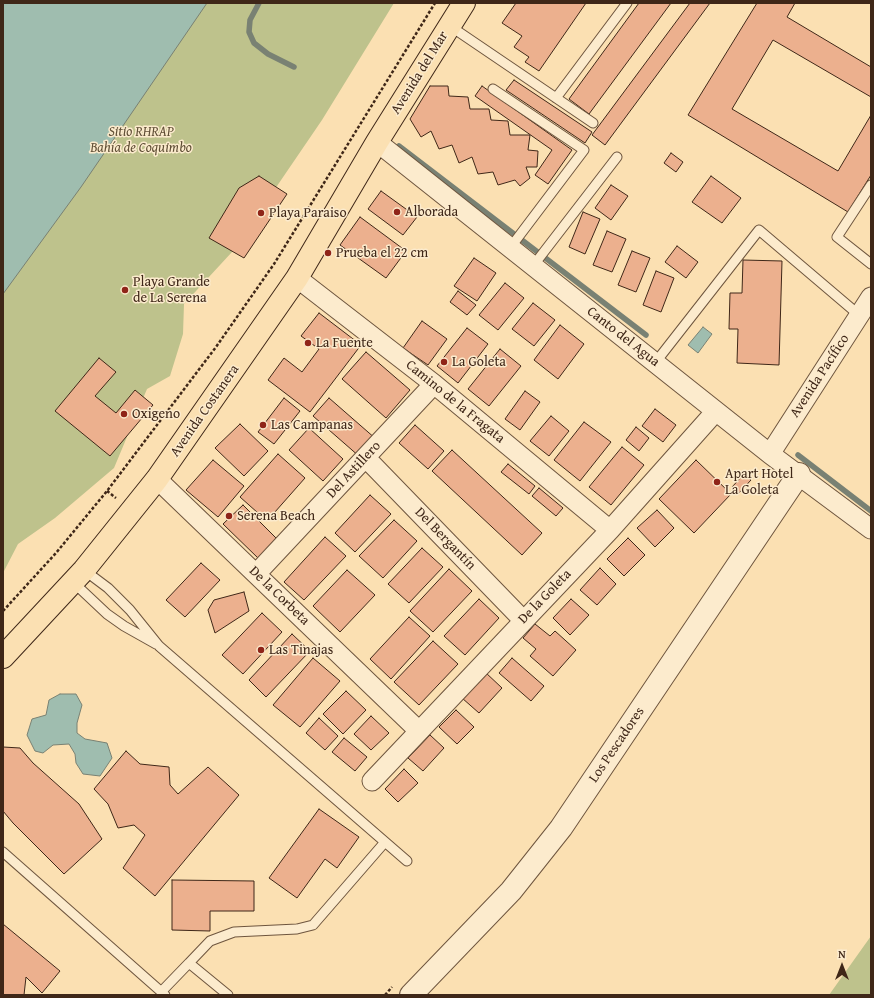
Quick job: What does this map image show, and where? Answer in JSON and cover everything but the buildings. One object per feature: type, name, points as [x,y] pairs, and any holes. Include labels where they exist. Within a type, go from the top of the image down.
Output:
[{"type":"main road","name":"Avenida del Mar","points":[[377,142],[464,3]]},
{"type":"main road","name":"Avenida Costanera","points":[[3,657],[78,576],[157,479],[297,278],[377,142]]},
{"type":"street","name":"Canto del Agua","points":[[377,142],[535,263],[656,363],[770,454],[799,474],[871,529]]},
{"type":"street","name":"Camino de la Fragata","points":[[297,278],[434,384],[610,530]]},
{"type":"street","name":"Avenida Pacífico","points":[[770,454],[871,297]]},
{"type":"street","name":"Del Astillero","points":[[256,574],[434,384]]},
{"type":"street","name":"De la Goleta","points":[[372,781],[418,730],[610,530],[716,411]]},
{"type":"street","name":"Del Bergantín","points":[[366,458],[523,620]]},
{"type":"street","name":"Los Pescadores","points":[[411,995],[511,891],[561,828],[799,474]]},
{"type":"street","name":"De la Corbeta","points":[[157,479],[418,730]]},
{"type":"lane","points":[[556,98],[627,3]]},
{"type":"lane","points":[[450,26],[593,123]]},
{"type":"lane","points":[[493,89],[584,150],[512,246]]},
{"type":"lane","points":[[535,263],[617,158]]},
{"type":"lane","points":[[871,185],[837,237],[871,264]]},
{"type":"lane","points":[[656,363],[759,230],[859,315]]},
{"type":"lane","points":[[78,576],[90,599],[118,622],[159,646]]},
{"type":"lane","points":[[78,576],[108,588],[130,610],[159,646],[407,861]]},
{"type":"lane","points":[[3,852],[163,994],[210,941],[234,932],[297,929],[313,925],[385,842]]},
{"type":"lane","points":[[189,963],[228,995]]},
{"type":"path","points":[[3,611],[56,553],[107,491],[216,347],[274,264],[435,3]]},
{"type":"green space","name":"Sitio RHRAP Bahía de Coquimbo","points":[[46,3],[394,3],[322,120],[232,252],[184,304],[183,334],[170,376],[147,389],[114,468],[55,518],[18,544],[3,573],[3,60]]},
{"type":"green space","points":[[871,936],[871,995],[829,995]]},
{"type":"shaded area","points":[[3,3],[207,3],[81,187],[3,294]]},
{"type":"shaded area","points":[[703,327],[712,334],[698,353],[688,345]]},
{"type":"shaded area","points":[[60,694],[76,694],[82,705],[77,723],[77,733],[85,739],[107,743],[112,758],[100,776],[83,774],[76,763],[75,754],[69,744],[53,745],[43,753],[35,751],[27,735],[32,719],[46,715],[49,700]]},
{"type":"waterway","points":[[259,3],[250,20],[249,32],[254,43],[268,54],[294,67]]},
{"type":"waterway","points":[[399,146],[646,335]]},
{"type":"waterway","points":[[798,455],[871,511]]},
{"type":"place","name":"Alborada","points":[[397,212]]},
{"type":"place","name":"Playa Paraiso","points":[[261,213]]},
{"type":"place","name":"Prueba el 22 cm","points":[[328,253]]},
{"type":"place","name":"Playa Grande de La Serena","points":[[125,290]]},
{"type":"place","name":"La Fuente","points":[[308,343]]},
{"type":"place","name":"La Goleta","points":[[444,362]]},
{"type":"place","name":"Oxigeno","points":[[124,414]]},
{"type":"place","name":"Las Campanas","points":[[263,425]]},
{"type":"place","name":"Apart Hotel La Goleta","points":[[717,482]]},
{"type":"place","name":"Serena Beach","points":[[229,516]]},
{"type":"place","name":"Las Tinajas","points":[[261,650]]}]
